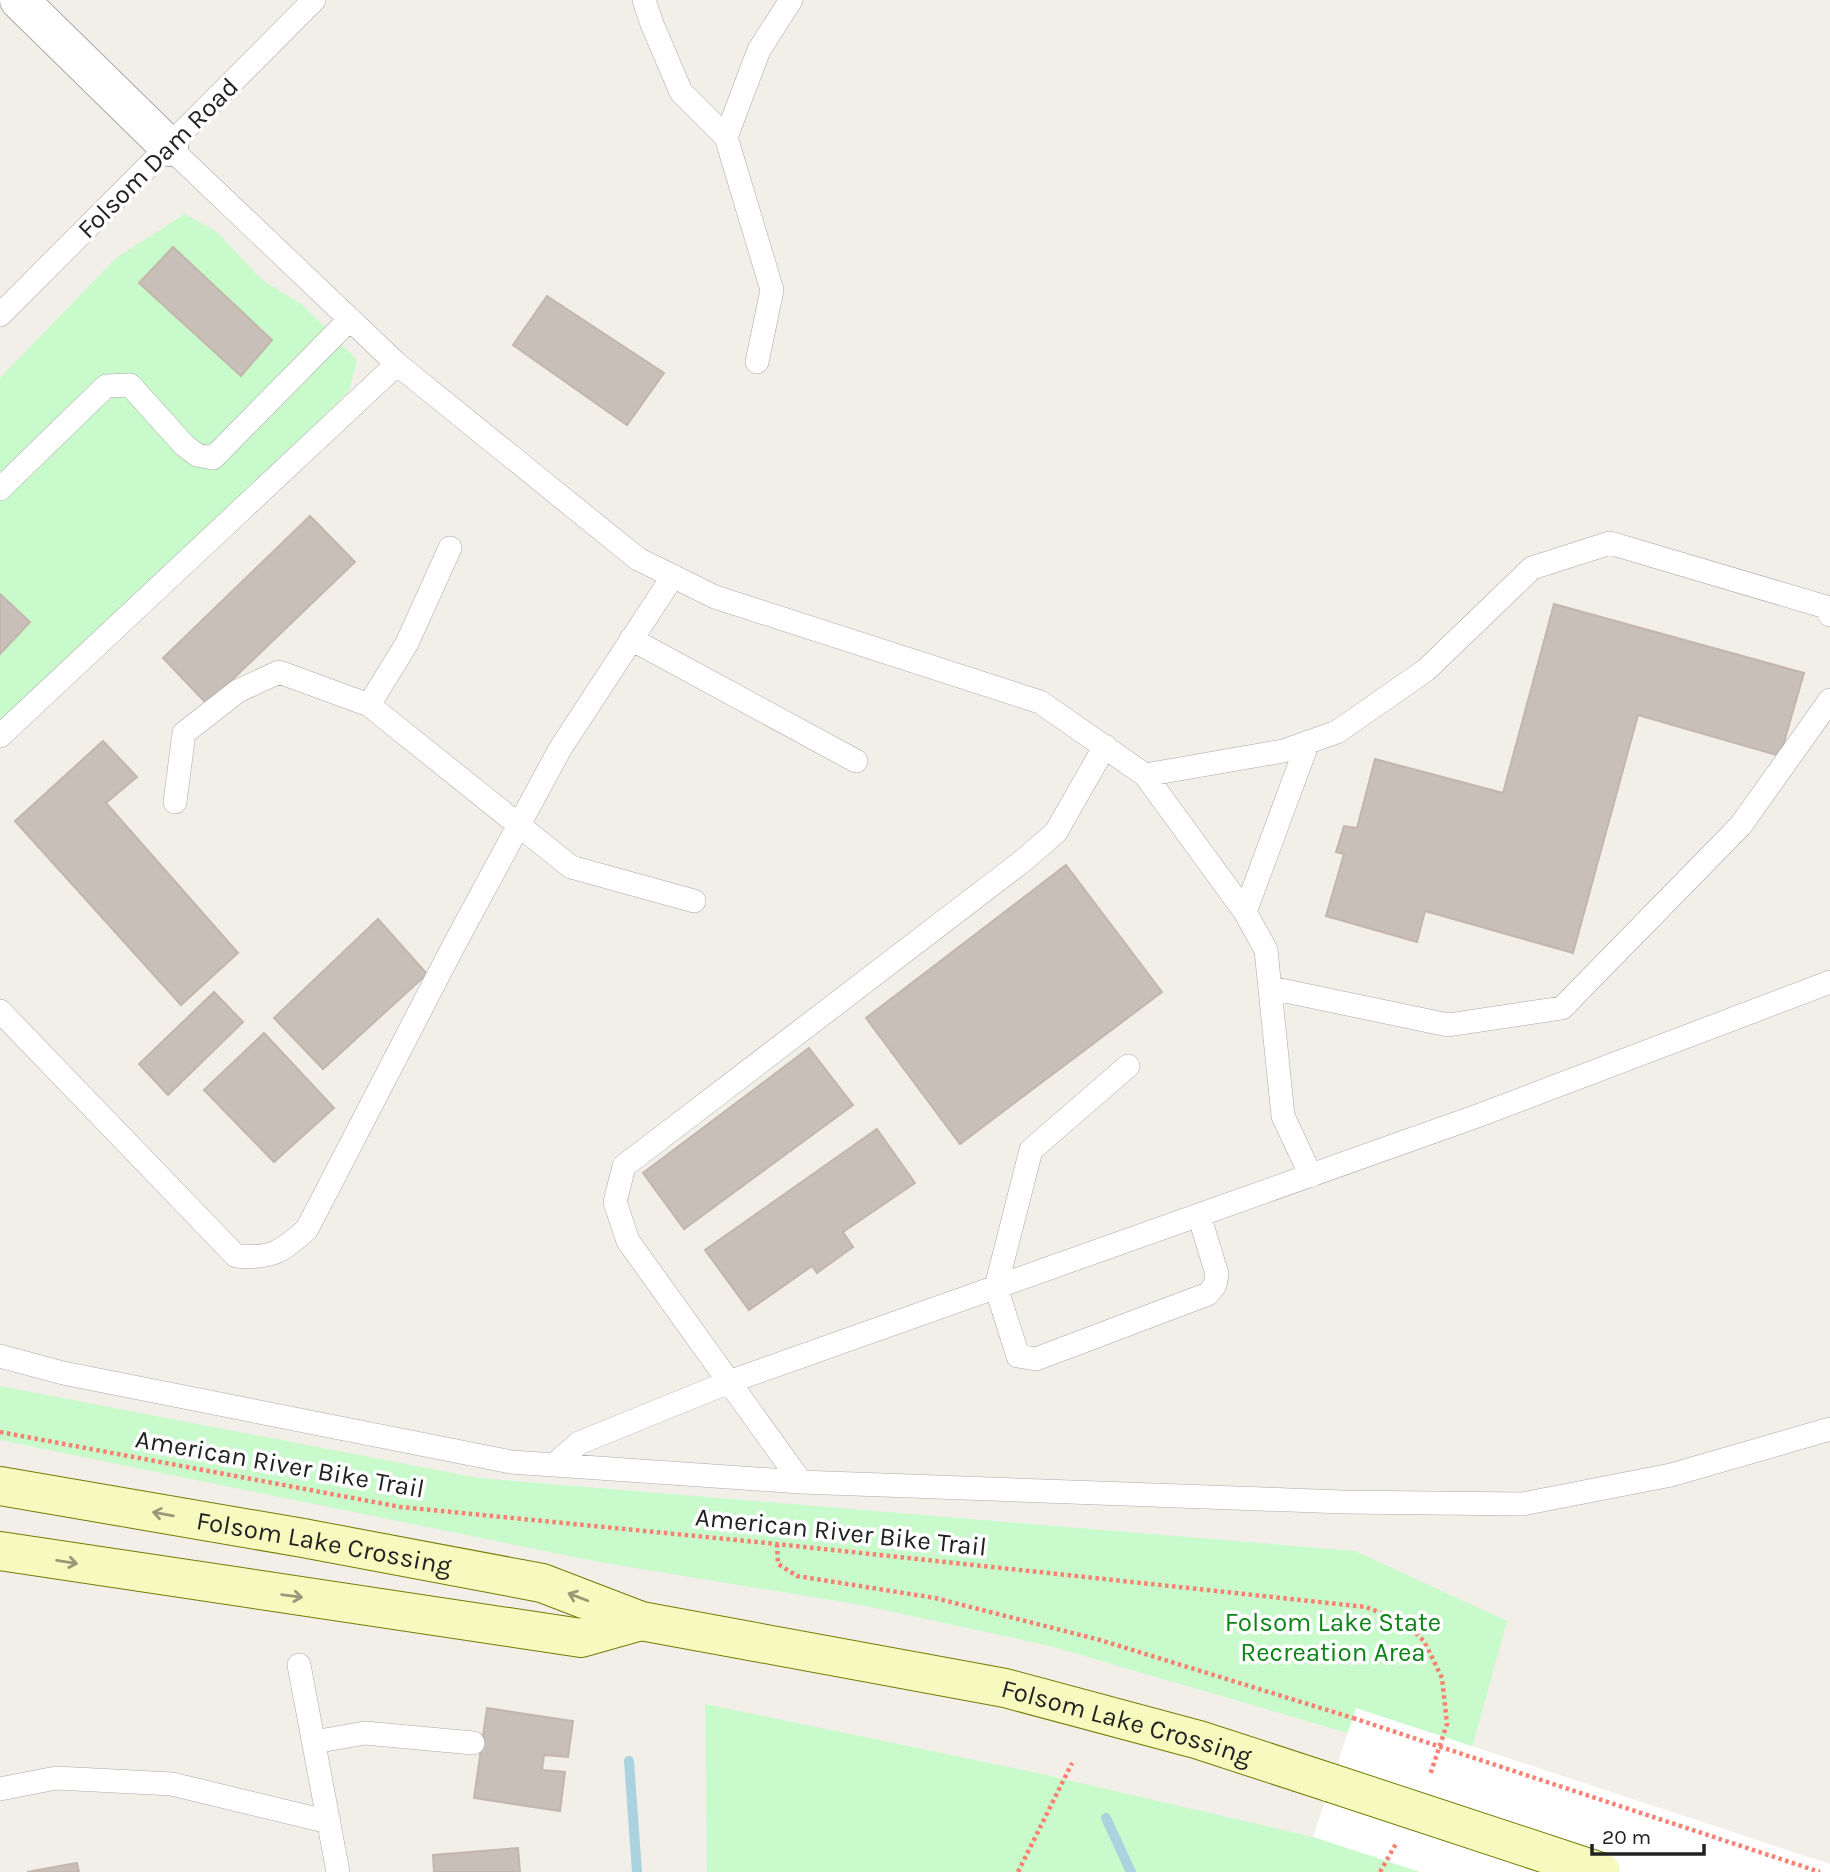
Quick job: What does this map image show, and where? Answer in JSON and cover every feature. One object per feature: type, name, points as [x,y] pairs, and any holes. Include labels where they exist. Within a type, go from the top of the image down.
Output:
[{"type":"main road","name":"Folsom Lake Crossing","points":[[0,1486],[303,1538],[542,1583],[641,1621],[1005,1688],[1199,1740],[1601,1872]]},
{"type":"main road","name":"Folsom Lake Crossing","points":[[0,1551],[581,1638],[641,1621]]},
{"type":"street","points":[[19,0],[169,147]]},
{"type":"lane","points":[[0,9],[10,0]]},
{"type":"lane","name":"Folsom Dam Road","points":[[0,315],[314,0]]},
{"type":"lane","points":[[644,0],[681,92],[726,137],[772,290],[757,362]]},
{"type":"lane","points":[[726,137],[759,50],[792,0]]},
{"type":"lane","points":[[169,147],[397,364],[638,559],[715,597],[1040,702],[1145,775],[1245,912],[1266,950],[1283,1116],[1311,1176]]},
{"type":"lane","points":[[0,489],[106,386],[130,385],[184,446],[198,455],[214,458],[351,319]]},
{"type":"lane","points":[[0,736],[397,364]]},
{"type":"lane","points":[[1145,775],[1283,751],[1338,732],[1426,670],[1532,568],[1610,543],[1826,607],[1830,615]]},
{"type":"lane","points":[[369,705],[407,643],[450,548]]},
{"type":"lane","points":[[0,1010],[236,1256],[255,1258],[285,1249],[307,1229],[454,945],[560,749],[673,576]]},
{"type":"lane","points":[[631,639],[856,761]]},
{"type":"lane","points":[[175,802],[184,733],[238,691],[279,672],[369,705],[571,867],[694,901]]},
{"type":"lane","points":[[1271,988],[1448,1025],[1562,1008],[1741,825],[1830,700]]},
{"type":"lane","points":[[1245,912],[1308,742]]},
{"type":"lane","points":[[801,1482],[628,1241],[615,1202],[624,1166],[1032,853],[1056,832],[1105,746]]},
{"type":"lane","points":[[554,1465],[579,1443],[729,1382],[1480,1115],[1830,982]]},
{"type":"lane","points":[[1128,1066],[1031,1150],[996,1287],[1018,1356],[1036,1359],[1208,1294],[1216,1285],[1217,1274],[1199,1215]]},
{"type":"lane","points":[[0,1356],[63,1373],[500,1461],[801,1482],[1343,1502],[1522,1504],[1671,1475],[1830,1429]]},
{"type":"lane","points":[[299,1665],[338,1872]]},
{"type":"lane","points":[[314,1742],[365,1733],[473,1743]]},
{"type":"lane","points":[[0,1788],[56,1778],[172,1784],[329,1822]]},
{"type":"path","name":"American River Bike Trail","points":[[0,1432],[401,1507],[777,1544],[1366,1608],[1404,1622],[1424,1642],[1443,1678],[1447,1724],[1427,1784]]},
{"type":"path","points":[[777,1544],[778,1564],[797,1576],[935,1598],[1087,1637],[1353,1718],[1820,1872]]},
{"type":"path","points":[[1018,1872],[1072,1763]]},
{"type":"path","points":[[1380,1872],[1399,1839]]},
{"type":"green space","points":[[185,214],[217,232],[261,279],[304,306],[357,360],[349,391],[98,640],[0,724],[0,378],[116,258]]},
{"type":"green space","name":"Folsom Lake State Recreation Area","points":[[0,1386],[479,1478],[1355,1551],[1507,1621],[1438,1872],[707,1872],[705,1704],[1033,1772],[1313,1837],[1348,1733],[1050,1646],[866,1606],[599,1562],[0,1440]]},
{"type":"pier","points":[[1356,1708],[1830,1864],[1830,1872],[1420,1872],[1313,1837]]},
{"type":"building","points":[[173,247],[272,340],[241,376],[139,283]]},
{"type":"building","points":[[547,296],[664,373],[627,425],[513,345]]},
{"type":"building","points":[[310,516],[355,562],[207,704],[163,658]]},
{"type":"building","points":[[0,594],[30,622],[0,654]]},
{"type":"building","points":[[1554,604],[1804,673],[1780,756],[1638,715],[1573,953],[1425,911],[1417,942],[1326,916],[1344,854],[1336,852],[1344,826],[1357,828],[1375,759],[1503,793]]},
{"type":"building","points":[[103,741],[137,777],[106,803],[238,953],[181,1005],[15,821]]},
{"type":"building","points":[[1066,865],[1162,992],[960,1144],[866,1018]]},
{"type":"building","points":[[378,919],[427,974],[323,1069],[274,1018]]},
{"type":"building","points":[[214,992],[243,1022],[168,1095],[139,1064]]},
{"type":"building","points":[[264,1033],[334,1108],[274,1162],[204,1090]]},
{"type":"building","points":[[809,1048],[853,1105],[684,1229],[643,1173]]},
{"type":"building","points":[[877,1129],[915,1183],[843,1232],[853,1247],[817,1273],[812,1266],[749,1310],[705,1250]]},
{"type":"building","points":[[487,1708],[573,1721],[568,1757],[544,1755],[542,1770],[565,1772],[560,1811],[474,1798]]},
{"type":"building","points":[[518,1848],[520,1872],[434,1872],[433,1855]]},
{"type":"building","points":[[77,1863],[79,1872],[27,1872]]},
{"type":"waterway","points":[[629,1761],[637,1872]]},
{"type":"waterway","points":[[1106,1818],[1131,1872]]}]
